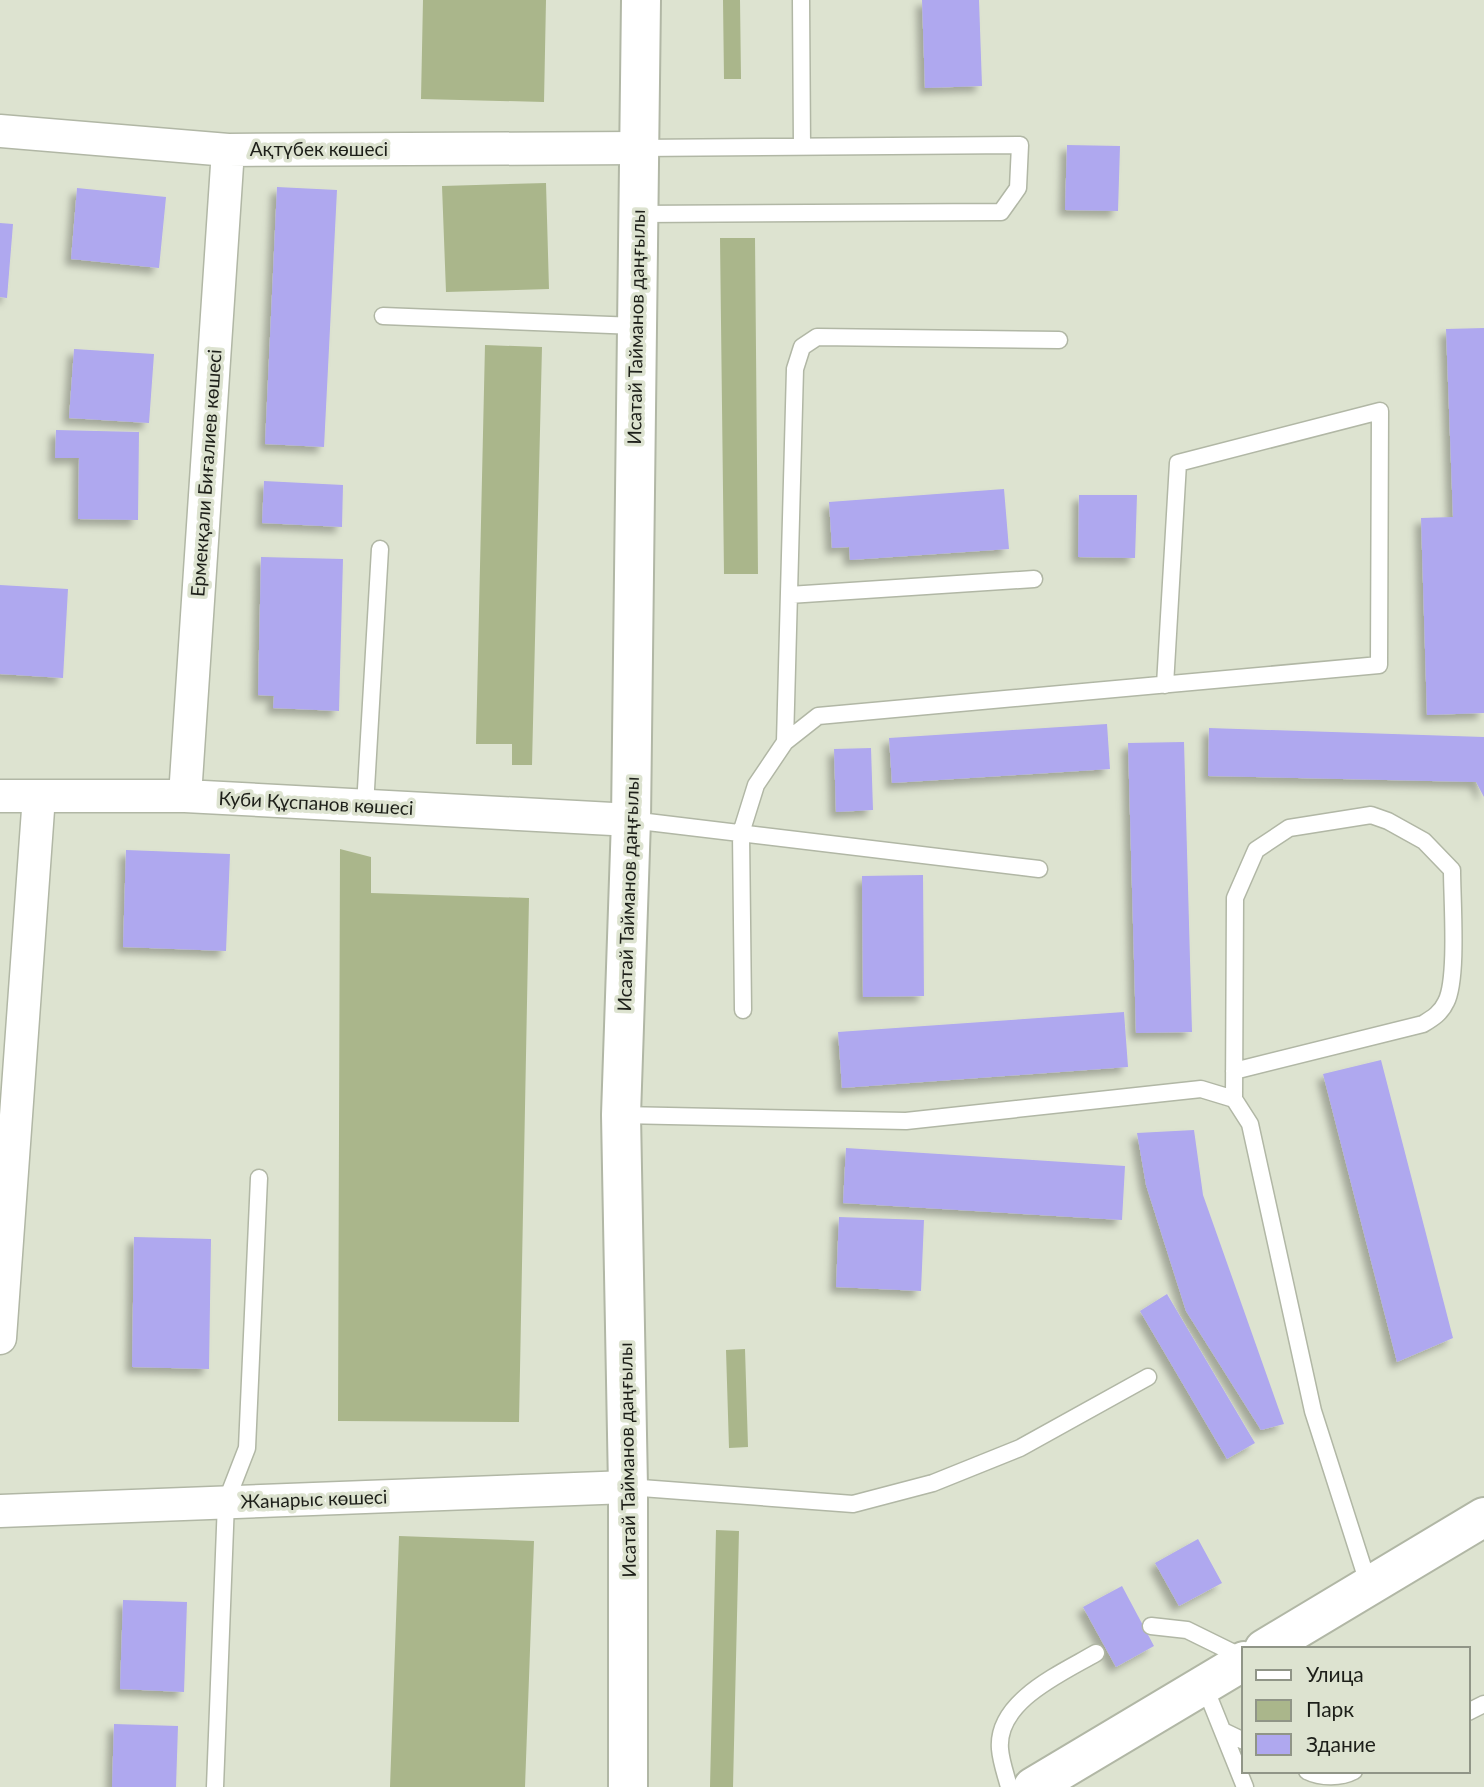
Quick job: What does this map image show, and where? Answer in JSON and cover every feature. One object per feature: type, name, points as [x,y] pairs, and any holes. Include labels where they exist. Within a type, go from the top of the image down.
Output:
[{"type":"main road","name":"Исатай Тайманов даңғылы","points":[[628,1787],[628,1487],[621,1115],[631,820],[641,0]]},
{"type":"main road","points":[[1267,1647],[1484,1517]]},
{"type":"main road","points":[[1033,1787],[1242,1660]]},
{"type":"street","name":"Ақтүбек көшесi","points":[[0,131],[228,149],[638,148]]},
{"type":"street","name":"Ермекқали Биғалиев көшесі","points":[[185,796],[228,149]]},
{"type":"street","name":"Куби Құспанов көшесi","points":[[0,796],[185,796],[631,820]]},
{"type":"street","points":[[0,1338],[39,796]]},
{"type":"street","name":"Жанарыс көшесі","points":[[0,1511],[628,1487]]},
{"type":"lane","points":[[801,0],[802,146]]},
{"type":"lane","points":[[638,148],[1020,145],[1018,188],[1001,212],[638,214]]},
{"type":"lane","points":[[383,316],[636,326]]},
{"type":"lane","points":[[785,742],[795,369],[802,347],[817,337],[1059,340]]},
{"type":"lane","points":[[743,1010],[741,833],[756,785],[785,742],[818,716],[1165,685],[1379,665],[1380,411],[1178,463],[1165,685]]},
{"type":"lane","points":[[365,806],[380,549]]},
{"type":"lane","points":[[789,595],[1034,579]]},
{"type":"lane","points":[[1234,1071],[1423,1024],[1439,1014],[1448,1000],[1451,974],[1452,870],[1423,841],[1371,815],[1289,828],[1256,850],[1235,898],[1234,1071],[1234,1099],[1250,1124],[1313,1411],[1369,1586]]},
{"type":"lane","points":[[631,820],[1039,869]]},
{"type":"lane","points":[[621,1115],[906,1121],[1201,1089],[1234,1099]]},
{"type":"lane","points":[[215,1787],[226,1502],[247,1448],[259,1178]]},
{"type":"lane","points":[[628,1487],[853,1504],[933,1483],[1020,1448],[1148,1377]]},
{"type":"lane","points":[[1152,1626],[1187,1630],[1242,1658]]},
{"type":"lane","points":[[1009,1787],[999,1747],[1009,1716],[1028,1693],[1096,1653]]},
{"type":"lane","points":[[1205,1685],[1245,1787]]},
{"type":"lane","points":[[1223,1731],[1242,1740]]},
{"type":"lane","points":[[1312,1773],[1346,1776],[1351,1773]]},
{"type":"green space","points":[[423,0],[546,0],[544,102],[421,99]]},
{"type":"green space","points":[[723,0],[740,0],[741,79],[724,79]]},
{"type":"green space","points":[[546,183],[549,289],[446,292],[442,186]]},
{"type":"green space","points":[[720,238],[755,238],[758,574],[724,574]]},
{"type":"green space","points":[[485,345],[542,347],[532,765],[512,765],[512,744],[476,744]]},
{"type":"green space","points":[[340,849],[371,857],[371,893],[529,898],[519,1422],[338,1421]]},
{"type":"green space","points":[[745,1349],[748,1447],[729,1448],[726,1350]]},
{"type":"green space","points":[[716,1530],[739,1531],[733,1787],[710,1787]]},
{"type":"green space","points":[[399,1536],[534,1541],[525,1787],[390,1787]]},
{"type":"building","points":[[922,0],[979,0],[982,86],[925,88]]},
{"type":"building","points":[[1067,145],[1120,146],[1118,211],[1065,210]]},
{"type":"building","points":[[277,187],[337,190],[324,447],[265,444]]},
{"type":"building","points":[[77,188],[166,197],[159,268],[71,259]]},
{"type":"building","points":[[0,223],[13,224],[7,298],[0,297]]},
{"type":"building","points":[[1484,328],[1484,713],[1427,715],[1421,518],[1453,517],[1446,329]]},
{"type":"building","points":[[74,349],[154,354],[149,423],[69,418]]},
{"type":"building","points":[[56,430],[139,432],[138,520],[78,519],[79,458],[55,458]]},
{"type":"building","points":[[264,481],[343,485],[342,527],[262,523]]},
{"type":"building","points":[[1004,489],[1009,549],[850,560],[849,547],[832,548],[829,502]]},
{"type":"building","points":[[1079,495],[1137,495],[1135,558],[1078,557]]},
{"type":"building","points":[[261,557],[343,559],[339,711],[273,708],[274,696],[258,695]]},
{"type":"building","points":[[0,585],[68,589],[63,678],[0,674]]},
{"type":"building","points":[[1107,724],[1110,769],[892,783],[889,738]]},
{"type":"building","points":[[1209,728],[1484,737],[1484,797],[1476,782],[1208,776]]},
{"type":"building","points":[[1184,742],[1192,1032],[1136,1033],[1128,743]]},
{"type":"building","points":[[871,748],[873,810],[836,812],[834,749]]},
{"type":"building","points":[[126,850],[230,854],[226,951],[123,947]]},
{"type":"building","points":[[923,875],[924,996],[863,997],[862,876]]},
{"type":"building","points":[[1124,1012],[1128,1067],[842,1088],[838,1032]]},
{"type":"building","points":[[1381,1060],[1453,1338],[1397,1362],[1323,1074]]},
{"type":"building","points":[[1194,1130],[1203,1195],[1284,1424],[1261,1430],[1186,1311],[1146,1185],[1137,1133]]},
{"type":"building","points":[[846,1148],[1125,1166],[1122,1220],[843,1203]]},
{"type":"building","points":[[839,1217],[924,1220],[921,1291],[836,1287]]},
{"type":"building","points":[[134,1237],[211,1239],[209,1369],[132,1367]]},
{"type":"building","points":[[1167,1294],[1255,1443],[1227,1459],[1140,1311]]},
{"type":"building","points":[[1198,1539],[1222,1583],[1179,1606],[1155,1563]]},
{"type":"building","points":[[1122,1586],[1154,1646],[1116,1667],[1083,1607]]},
{"type":"building","points":[[123,1600],[187,1602],[184,1692],[120,1689]]},
{"type":"building","points":[[114,1724],[178,1726],[176,1787],[112,1787]]}]
